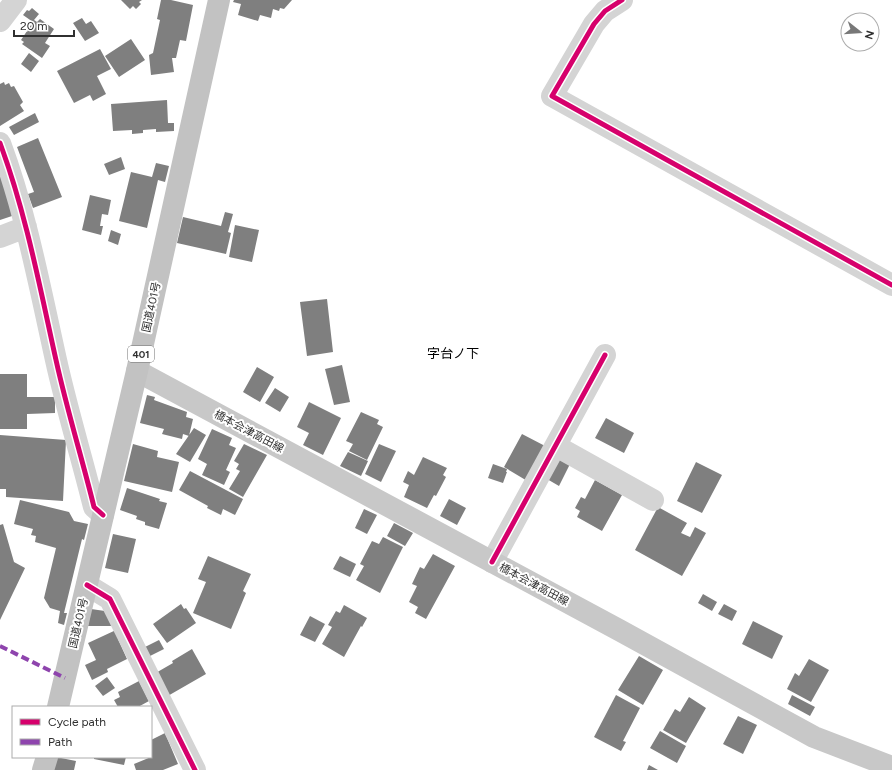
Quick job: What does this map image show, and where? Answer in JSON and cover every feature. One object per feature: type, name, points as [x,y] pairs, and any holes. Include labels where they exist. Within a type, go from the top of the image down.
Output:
[{"type":"highway","name":"国道401号","points":[[58,706],[138,371],[219,0]]},
{"type":"highway","points":[[44,770],[47,758]]},
{"type":"main road","name":"橋本会津高田線","points":[[138,371],[814,737],[892,767]]},
{"type":"street","points":[[0,21],[16,0]]},
{"type":"street","points":[[622,0],[606,11],[594,24],[552,96],[892,284]]},
{"type":"street","points":[[0,143],[13,177],[26,227],[57,366],[94,507],[103,515]]},
{"type":"street","points":[[0,237],[26,227]]},
{"type":"street","points":[[492,562],[605,355]]},
{"type":"street","points":[[556,446],[653,500]]},
{"type":"street","points":[[87,585],[110,599],[195,770]]},
{"type":"building","points":[[121,0],[142,0],[139,2],[141,4],[136,9],[133,6],[130,9]]},
{"type":"building","points":[[161,0],[171,0],[193,5],[186,41],[180,40],[176,58],[172,58],[174,72],[151,75],[149,55],[153,53],[160,20],[157,19]]},
{"type":"building","points":[[234,0],[292,0],[284,9],[280,8],[279,11],[273,9],[271,18],[260,15],[258,21],[238,15],[241,4],[233,2]]},
{"type":"building","points":[[32,8],[39,14],[34,20],[37,22],[40,19],[54,29],[45,43],[50,46],[42,58],[22,44],[24,42],[21,40],[33,22],[23,15],[27,10],[29,11]]},
{"type":"building","points":[[82,18],[86,24],[91,21],[99,33],[85,41],[73,23]]},
{"type":"building","points":[[131,39],[145,60],[119,77],[105,56]]},
{"type":"building","points":[[100,49],[111,69],[97,76],[106,94],[93,101],[90,95],[74,103],[57,71]]},
{"type":"building","points":[[29,53],[39,61],[31,72],[21,64]]},
{"type":"building","points":[[4,82],[5,85],[9,83],[11,87],[14,86],[23,102],[20,105],[24,111],[0,126],[0,84]]},
{"type":"building","points":[[167,100],[168,123],[174,123],[174,131],[156,132],[156,129],[143,130],[143,133],[132,134],[132,130],[113,131],[111,104]]},
{"type":"building","points":[[35,113],[39,122],[14,135],[9,127]]},
{"type":"building","points":[[38,138],[62,197],[33,208],[28,194],[34,192],[17,147]]},
{"type":"building","points":[[121,157],[125,169],[109,175],[104,164]]},
{"type":"building","points":[[156,163],[169,166],[165,182],[158,180],[147,228],[119,221],[131,172],[152,177]]},
{"type":"building","points":[[0,173],[15,215],[0,220]]},
{"type":"building","points":[[90,195],[111,200],[108,215],[102,214],[100,226],[103,226],[101,235],[82,230]]},
{"type":"building","points":[[225,212],[233,214],[228,232],[231,233],[226,254],[177,243],[183,217],[221,226]]},
{"type":"building","points":[[235,225],[259,230],[252,262],[229,257]]},
{"type":"building","points":[[111,230],[121,234],[118,245],[108,241]]},
{"type":"building","points":[[327,299],[333,352],[307,356],[300,302]]},
{"type":"building","points":[[342,365],[350,402],[334,405],[325,369]]},
{"type":"building","points":[[257,367],[274,377],[260,402],[243,392]]},
{"type":"building","points":[[0,374],[27,374],[27,397],[55,397],[55,413],[27,414],[27,429],[0,429]]},
{"type":"building","points":[[275,388],[289,397],[280,412],[265,403]]},
{"type":"building","points":[[147,395],[155,397],[154,400],[187,412],[186,417],[193,419],[189,436],[183,434],[182,439],[162,434],[164,429],[140,423]]},
{"type":"building","points":[[309,402],[341,418],[323,455],[303,445],[309,433],[297,427]]},
{"type":"building","points":[[361,412],[379,420],[377,424],[383,427],[367,460],[349,451],[353,444],[346,441]]},
{"type":"building","points":[[606,418],[634,433],[624,453],[595,438]]},
{"type":"building","points":[[194,428],[206,435],[190,462],[176,454]]},
{"type":"building","points":[[212,429],[232,438],[229,445],[236,448],[226,470],[230,472],[224,485],[202,475],[207,464],[198,459]]},
{"type":"building","points":[[522,434],[547,447],[529,482],[504,467]]},
{"type":"building","points":[[0,435],[66,440],[63,501],[6,497],[6,489],[0,489]]},
{"type":"building","points":[[133,444],[158,451],[157,457],[179,462],[172,492],[124,481]]},
{"type":"building","points":[[244,444],[267,455],[243,497],[229,489],[240,471],[236,469],[239,464],[234,461]]},
{"type":"building","points":[[379,444],[396,451],[381,482],[365,474]]},
{"type":"building","points":[[348,452],[368,461],[361,476],[340,466]]},
{"type":"building","points":[[423,457],[447,468],[443,475],[446,477],[436,496],[434,495],[427,508],[404,497],[409,485],[403,482],[408,471],[414,475]]},
{"type":"building","points":[[557,457],[570,464],[559,486],[547,479]]},
{"type":"building","points":[[696,462],[722,475],[702,513],[677,501]]},
{"type":"building","points":[[493,464],[507,469],[503,483],[488,478]]},
{"type":"building","points":[[190,471],[243,499],[235,515],[223,509],[221,515],[179,490]]},
{"type":"building","points":[[595,480],[622,495],[602,531],[577,517],[580,511],[575,508],[581,497],[585,499]]},
{"type":"building","points":[[127,488],[160,499],[159,501],[167,503],[159,529],[145,525],[145,522],[136,519],[137,516],[120,510]]},
{"type":"building","points":[[449,499],[466,508],[457,525],[440,516]]},
{"type":"building","points":[[20,500],[69,512],[74,521],[88,524],[84,540],[82,539],[64,613],[67,613],[64,625],[58,623],[60,611],[50,608],[44,598],[56,548],[35,542],[36,536],[31,535],[33,529],[14,524]]},
{"type":"building","points":[[658,507],[687,523],[681,533],[690,537],[695,527],[706,533],[682,576],[635,550]]},
{"type":"building","points":[[364,509],[377,515],[367,534],[355,528]]},
{"type":"building","points":[[394,523],[413,533],[405,546],[387,536]]},
{"type":"building","points":[[3,524],[14,562],[25,568],[0,620],[0,525]]},
{"type":"building","points":[[113,534],[136,539],[128,573],[105,568]]},
{"type":"building","points":[[383,537],[403,547],[380,593],[356,580],[364,566],[360,564],[372,541],[379,544]]},
{"type":"building","points":[[433,554],[455,566],[426,619],[415,613],[418,607],[409,602],[417,586],[412,584],[420,567],[424,569]]},
{"type":"building","points":[[208,556],[251,574],[243,591],[246,593],[231,629],[193,613],[206,582],[198,579]]},
{"type":"building","points":[[340,556],[356,564],[350,577],[333,569]]},
{"type":"building","points":[[703,594],[717,602],[712,611],[698,603]]},
{"type":"building","points":[[181,604],[184,609],[186,608],[196,623],[167,643],[153,624]]},
{"type":"building","points":[[724,604],[737,611],[732,621],[718,614]]},
{"type":"building","points":[[344,605],[367,618],[344,657],[322,644],[332,627],[328,625],[336,611],[340,613]]},
{"type":"building","points":[[91,609],[105,611],[113,626],[88,626]]},
{"type":"building","points":[[310,616],[325,624],[315,642],[300,635]]},
{"type":"building","points":[[753,621],[783,636],[772,659],[742,644]]},
{"type":"building","points":[[116,630],[118,639],[127,659],[107,669],[108,672],[92,680],[85,665],[96,660],[88,643]]},
{"type":"building","points":[[159,640],[164,649],[148,657],[143,648]]},
{"type":"building","points":[[192,649],[206,674],[166,697],[154,674],[173,663],[172,661]]},
{"type":"building","points":[[639,656],[663,670],[643,705],[618,690]]},
{"type":"building","points":[[809,659],[829,670],[811,702],[787,689],[795,673],[799,676]]},
{"type":"building","points":[[107,677],[115,688],[103,696],[95,686]]},
{"type":"building","points":[[139,681],[149,701],[140,706],[117,706],[114,700],[120,697],[118,692]]},
{"type":"building","points":[[616,695],[640,708],[623,741],[626,742],[621,751],[594,737]]},
{"type":"building","points":[[792,695],[815,707],[810,716],[788,704]]},
{"type":"building","points":[[689,697],[706,708],[686,743],[663,730],[675,709],[680,712]]},
{"type":"building","points":[[738,716],[757,725],[743,754],[723,744]]},
{"type":"building","points":[[660,731],[686,746],[677,763],[650,748]]},
{"type":"building","points":[[165,733],[178,764],[163,770],[136,770],[134,764],[152,758],[152,740]]},
{"type":"building","points":[[56,758],[76,761],[74,770],[53,770]]},
{"type":"building","points":[[94,758],[126,758],[124,765]]},
{"type":"building","points":[[649,765],[658,770],[647,770]]},
{"type":"marked path","points":[[0,646],[65,678]]},
{"type":"cycle path","points":[[622,0],[605,11],[594,24],[552,96],[892,285]]},
{"type":"cycle path","points":[[0,143],[25,223],[60,379],[94,507],[103,515]]},
{"type":"cycle path","points":[[492,562],[605,355]]},
{"type":"cycle path","points":[[87,585],[110,599],[195,770]]},
{"type":"district","name":"字台ノ下","points":[[453,353]]}]
